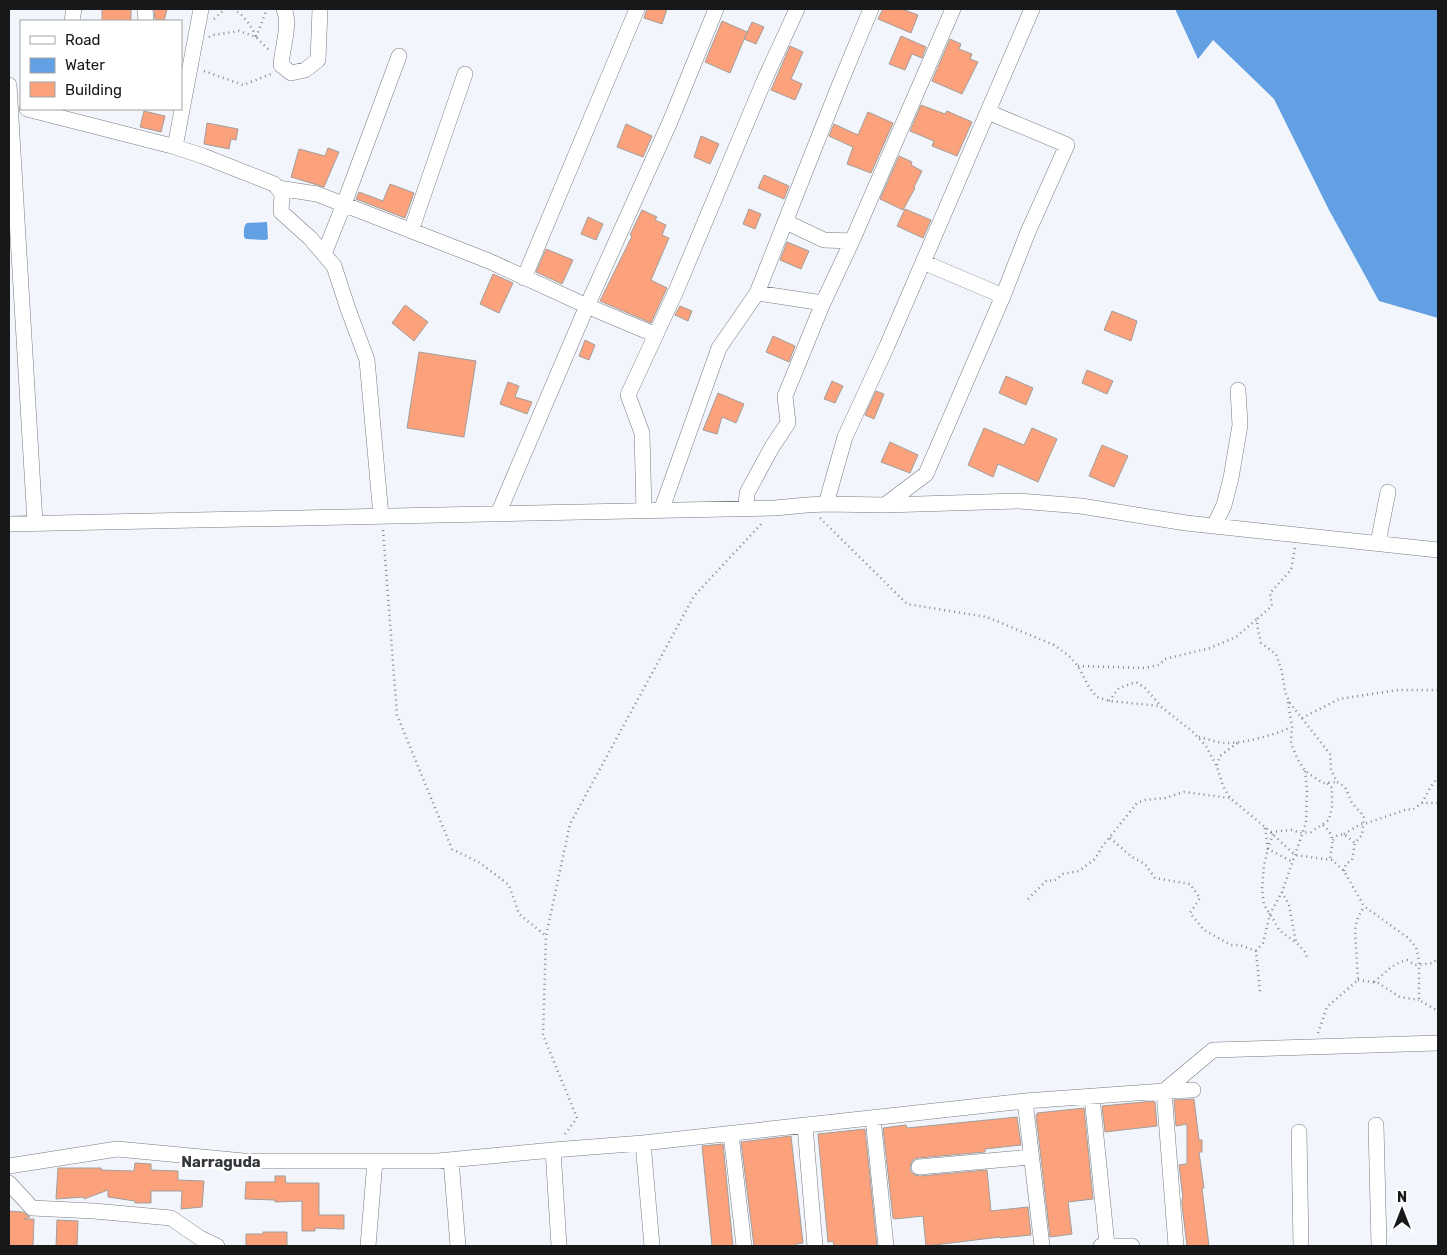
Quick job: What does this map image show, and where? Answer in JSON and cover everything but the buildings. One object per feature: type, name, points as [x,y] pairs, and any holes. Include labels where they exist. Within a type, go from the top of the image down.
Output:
[{"type":"street","points":[[182,102],[201,9]]},
{"type":"street","points":[[284,9],[288,22],[283,64],[291,73],[306,70],[318,60],[320,9]]},
{"type":"street","points":[[524,278],[637,9]]},
{"type":"street","points":[[498,514],[587,306],[670,122],[716,9]]},
{"type":"street","points":[[644,511],[642,433],[628,395],[710,212],[764,80],[797,9]]},
{"type":"street","points":[[661,511],[719,348],[757,293],[871,9]]},
{"type":"street","points":[[746,509],[747,493],[772,447],[788,423],[785,396],[823,303],[852,241],[952,9]]},
{"type":"street","points":[[826,504],[845,437],[887,346],[1032,9]]},
{"type":"street","points":[[324,254],[399,56]]},
{"type":"street","points":[[410,230],[465,74]]},
{"type":"street","points":[[9,85],[15,106],[35,523]]},
{"type":"street","points":[[35,110],[68,114],[175,147],[248,173],[274,184],[278,188],[282,193],[282,212],[310,238],[334,266],[367,360],[381,516]]},
{"type":"street","points":[[175,147],[181,110]]},
{"type":"street","points":[[885,505],[926,474],[1003,296],[1028,232],[1067,145],[988,112]]},
{"type":"street","points":[[278,188],[317,194],[344,204],[489,261],[656,335]]},
{"type":"street","points":[[786,222],[824,240],[852,241]]},
{"type":"street","points":[[923,262],[1003,296]]},
{"type":"street","points":[[757,293],[823,303]]},
{"type":"street","points":[[1214,526],[1224,505],[1231,478],[1240,425],[1238,390]]},
{"type":"street","points":[[1378,543],[1388,492]]},
{"type":"street","points":[[9,524],[746,509],[806,504],[885,505],[1019,501],[1081,506],[1186,523],[1438,550]]},
{"type":"street","points":[[1164,1091],[1213,1050],[1438,1043]]},
{"type":"street","points":[[9,1166],[117,1149],[244,1161],[451,1160],[643,1143],[1025,1102],[1193,1090]]},
{"type":"street","points":[[1164,1091],[1176,1246]]},
{"type":"street","points":[[1092,1097],[1104,1246],[1132,1246]]},
{"type":"street","points":[[1025,1102],[1042,1246]]},
{"type":"street","points":[[872,1118],[886,1246]]},
{"type":"street","points":[[1376,1125],[1379,1246]]},
{"type":"street","points":[[805,1126],[814,1246]]},
{"type":"street","points":[[1298,1132],[1301,1246]]},
{"type":"street","points":[[730,1134],[744,1246]]},
{"type":"street","points":[[643,1143],[652,1246]]},
{"type":"street","points":[[553,1150],[558,1246]]},
{"type":"street","points":[[919,1166],[1031,1157]]},
{"type":"street","points":[[451,1160],[458,1246]]},
{"type":"street","points":[[368,1246],[375,1161]]},
{"type":"street","points":[[9,1183],[32,1208],[171,1218],[200,1238],[217,1246]]},
{"type":"path","points":[[185,82],[200,69],[243,85],[283,64],[256,37],[242,14],[233,9]]},
{"type":"path","points":[[256,37],[267,9]]},
{"type":"path","points":[[193,47],[213,35],[239,31],[256,37]]},
{"type":"path","points":[[806,504],[907,604],[987,617],[1054,645],[1068,655],[1078,666],[1089,687],[1097,697],[1109,701],[1160,706]]},
{"type":"path","points":[[553,1150],[577,1118],[543,1035],[546,936],[570,824],[694,596],[776,508]]},
{"type":"path","points":[[381,516],[397,715],[452,849],[480,863],[509,885],[519,914],[546,936]]},
{"type":"path","points":[[1078,666],[1144,668],[1159,665],[1165,659],[1210,648],[1236,637],[1272,606],[1270,593],[1291,570],[1298,535]]},
{"type":"path","points":[[1258,618],[1257,625],[1261,643],[1276,654],[1288,698],[1330,754],[1331,770],[1337,782],[1345,787],[1352,803],[1364,816],[1362,835],[1355,843],[1352,860],[1346,864],[1344,871]]},
{"type":"path","points":[[1109,701],[1119,688],[1136,682],[1145,688],[1160,706],[1192,731],[1206,746],[1230,798],[1295,855],[1330,860],[1344,871],[1364,906],[1408,938],[1416,947],[1419,964],[1419,1000]]},
{"type":"path","points":[[1302,718],[1339,699],[1398,690],[1438,690]]},
{"type":"path","points":[[1288,698],[1292,727],[1290,743],[1297,758],[1305,771],[1323,783],[1337,782]]},
{"type":"path","points":[[1198,737],[1226,743],[1280,733],[1292,727]]},
{"type":"path","points":[[1217,767],[1220,756],[1241,741]]},
{"type":"path","points":[[1256,950],[1263,943],[1270,914],[1282,892],[1306,823],[1307,790],[1305,771]]},
{"type":"path","points":[[1333,840],[1361,824],[1408,809],[1412,810],[1422,802],[1438,777]]},
{"type":"path","points":[[1272,833],[1291,830],[1302,833],[1311,832],[1329,820],[1332,807],[1332,788],[1327,783]]},
{"type":"path","points":[[1028,899],[1047,880],[1054,881],[1063,874],[1079,871],[1095,859],[1137,803],[1145,800],[1165,798],[1184,792],[1230,798]]},
{"type":"path","points":[[1422,802],[1438,802]]},
{"type":"path","points":[[1323,825],[1330,831],[1333,840],[1330,860]]},
{"type":"path","points":[[1265,827],[1268,849]]},
{"type":"path","points":[[1272,833],[1264,865],[1262,889],[1264,905],[1279,930],[1296,942],[1305,952],[1307,958]]},
{"type":"path","points":[[1344,834],[1355,843]]},
{"type":"path","points":[[1110,838],[1145,864],[1155,878],[1190,884],[1200,898],[1190,914],[1204,930],[1230,945],[1240,945],[1256,950]]},
{"type":"path","points":[[1268,849],[1293,862]]},
{"type":"path","points":[[1282,892],[1289,905],[1296,942]]},
{"type":"path","points":[[1358,980],[1355,930],[1357,920],[1364,906]]},
{"type":"path","points":[[1256,950],[1260,992]]},
{"type":"path","points":[[1374,982],[1400,962],[1407,960],[1415,965],[1433,963],[1438,958]]},
{"type":"path","points":[[1318,1033],[1327,1008],[1358,980],[1378,983],[1400,997],[1419,1000],[1438,1012]]},
{"type":"water","points":[[1175,9],[1438,9],[1438,318],[1379,301],[1329,210],[1274,99],[1213,40],[1198,59]]},
{"type":"water","points":[[267,222],[268,239],[246,239],[244,237],[244,227],[247,223]]},
{"type":"district","name":"Narraguda","points":[[221,1162]]}]
